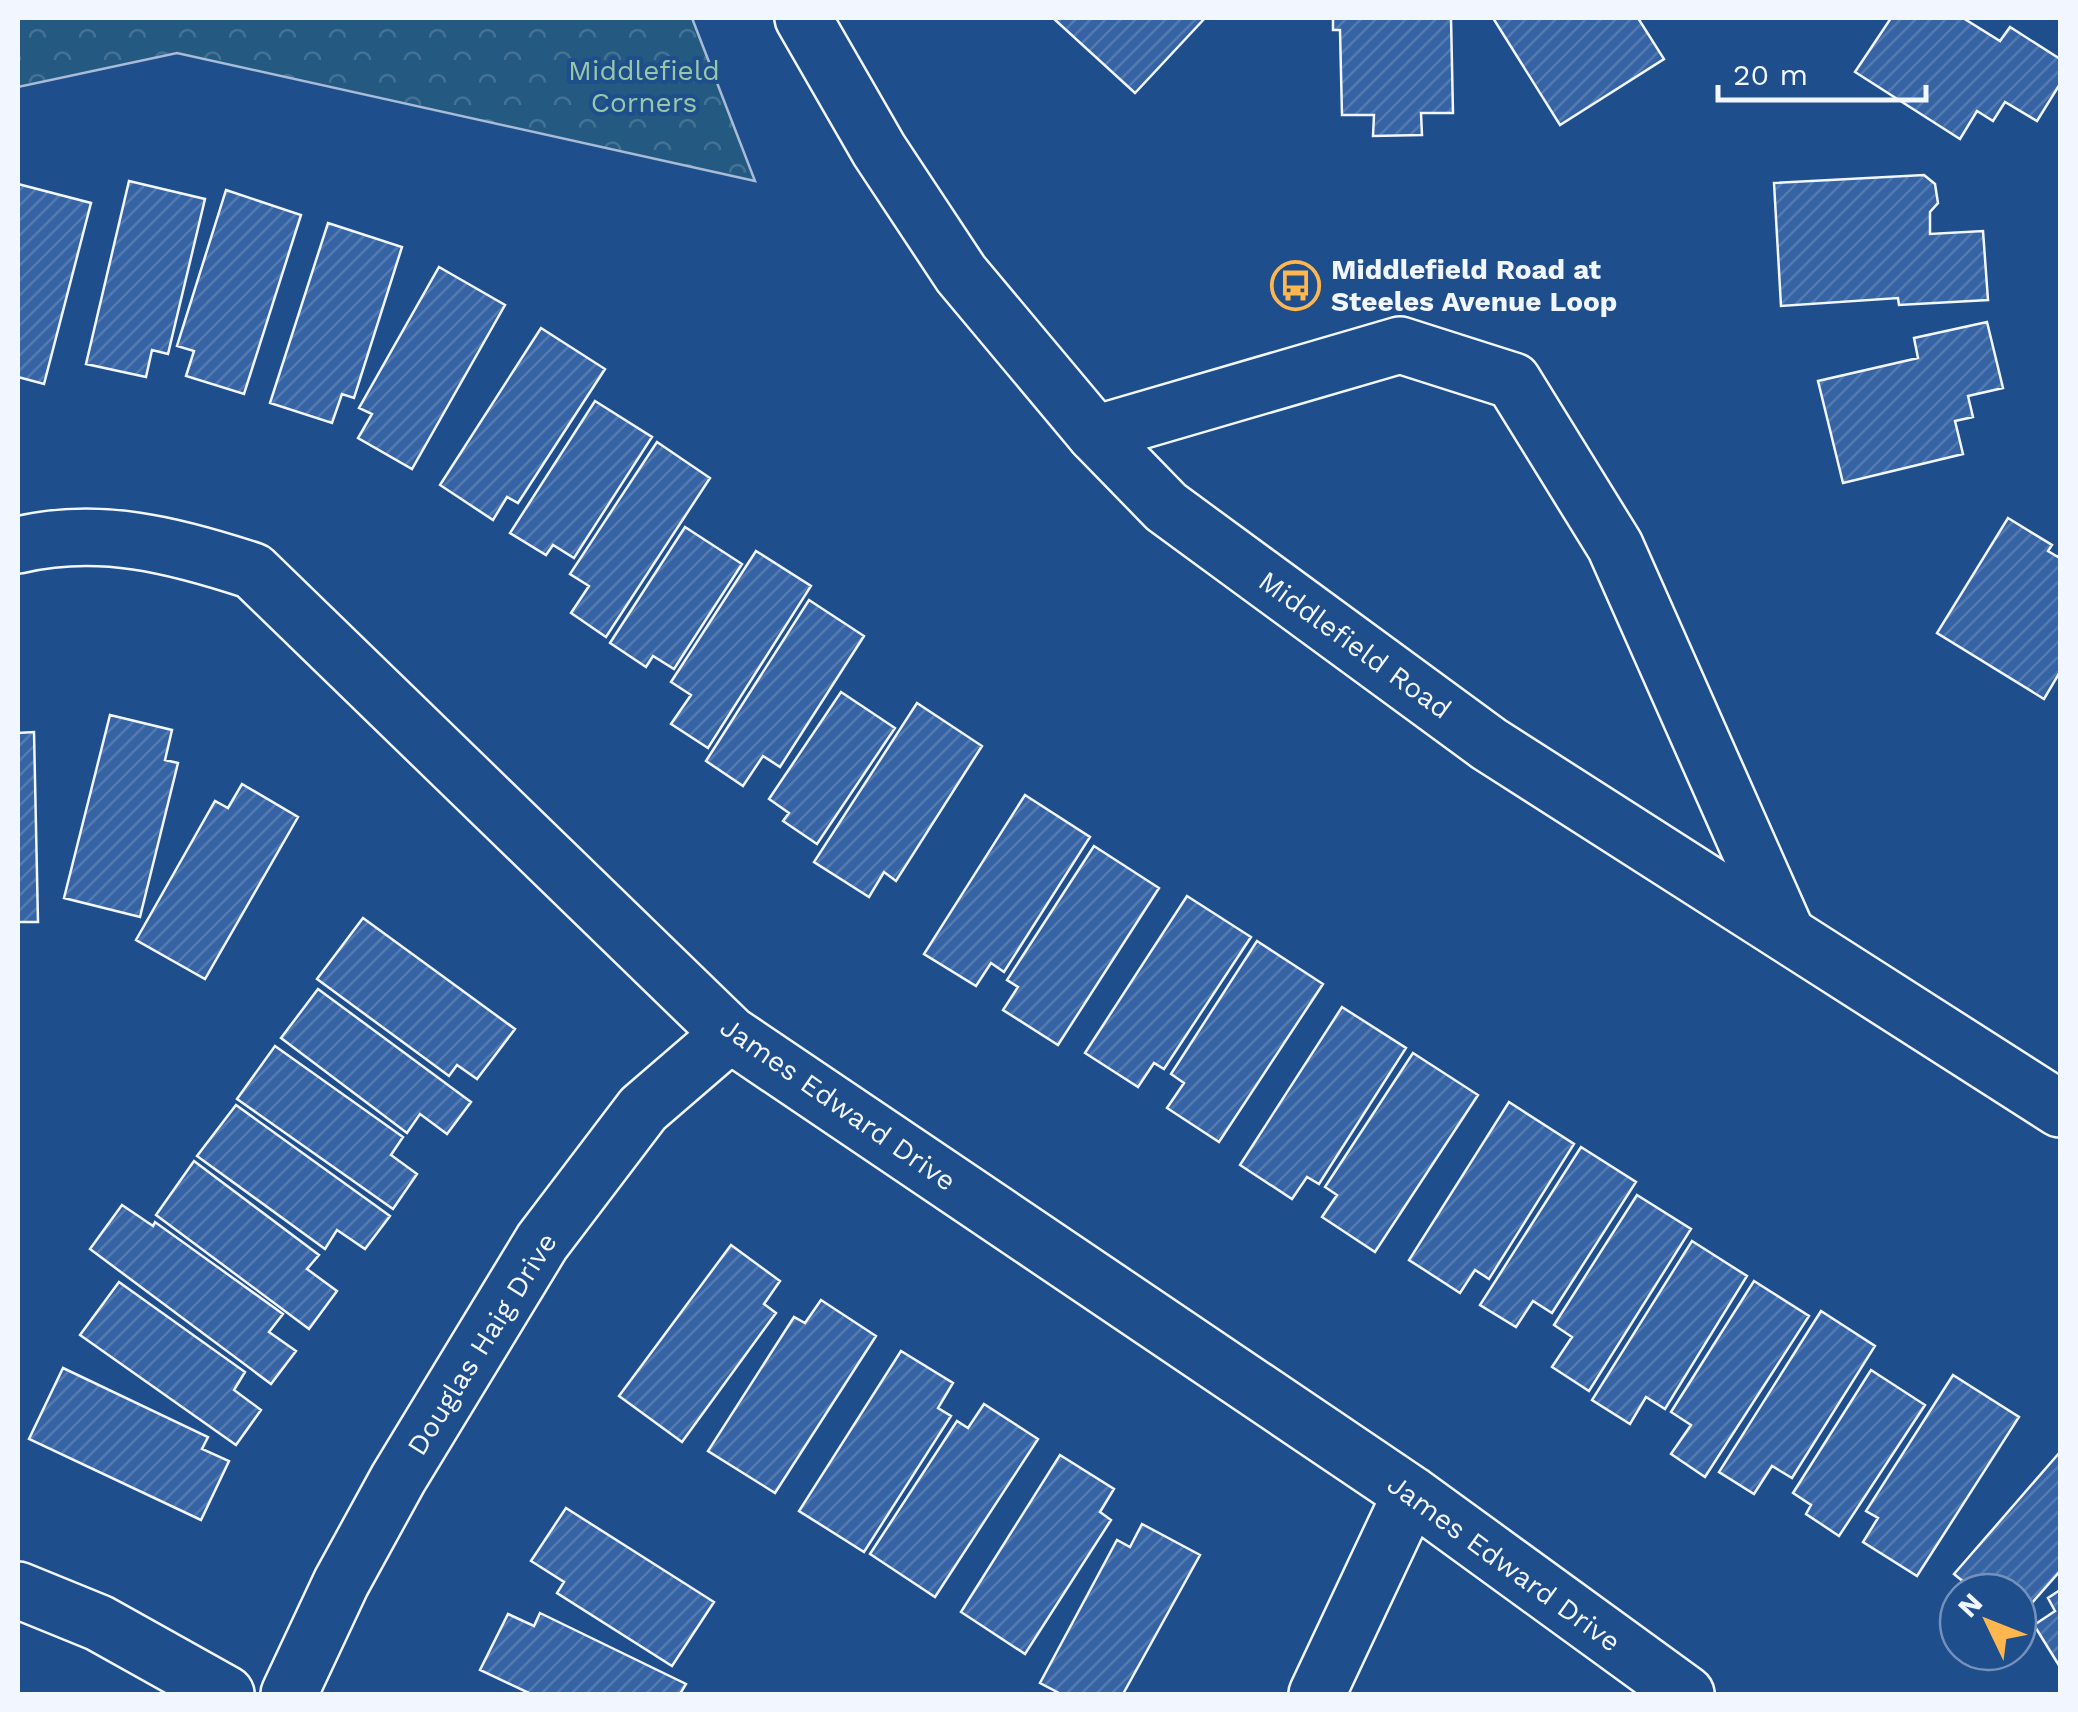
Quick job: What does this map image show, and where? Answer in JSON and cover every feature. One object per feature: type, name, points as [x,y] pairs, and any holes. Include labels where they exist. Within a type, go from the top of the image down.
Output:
[{"type":"street","name":"Middlefield Road","points":[[803,18],[878,150],[962,274],[1096,434],[1166,506],[1489,744],[2060,1110]]},
{"type":"street","points":[[1096,434],[1400,346],[1512,380],[1615,546],[1787,934]]},
{"type":"street","name":"James Edward Drive","points":[[18,544],[54,536],[112,536],[186,549],[253,571],[730,1034],[1411,1494],[1686,1694]]},
{"type":"street","name":"Douglas Haig Drive","points":[[290,1694],[340,1583],[398,1479],[542,1242],[642,1109],[730,1034]]},
{"type":"street","points":[[1317,1694],[1411,1494]]},
{"type":"street","points":[[18,1590],[99,1623],[226,1694]]},
{"type":"green space","name":"Middlefield Corners","points":[[18,18],[692,18],[755,181],[177,53],[18,87]]},
{"type":"building","points":[[1053,18],[1205,18],[1135,93]]},
{"type":"building","points":[[1333,18],[1451,18],[1453,113],[1421,113],[1422,135],[1373,136],[1374,115],[1342,115],[1340,30],[1333,30]]},
{"type":"building","points":[[1493,18],[1638,18],[1664,59],[1560,125]]},
{"type":"building","points":[[1891,18],[1963,18],[2000,41],[2010,27],[2060,59],[2060,84],[2037,121],[2005,102],[1993,121],[1977,111],[1960,139],[1855,72]]},
{"type":"building","points":[[1924,175],[1935,184],[1938,203],[1930,212],[1930,234],[1983,231],[1988,300],[1899,305],[1898,298],[1781,306],[1774,183]]},
{"type":"building","points":[[129,181],[205,199],[168,354],[152,350],[146,377],[86,364]]},
{"type":"building","points":[[18,184],[91,203],[44,384],[18,377]]},
{"type":"building","points":[[226,190],[301,215],[244,394],[186,376],[194,351],[177,346]]},
{"type":"building","points":[[328,223],[402,247],[354,398],[342,394],[332,423],[270,403]]},
{"type":"building","points":[[439,267],[505,305],[412,469],[358,438],[372,414],[359,408]]},
{"type":"building","points":[[1987,322],[2003,388],[1968,396],[1973,417],[1955,421],[1963,454],[1843,483],[1818,381],[1918,358],[1914,338]]},
{"type":"building","points":[[541,328],[605,369],[518,503],[507,497],[493,520],[440,485]]},
{"type":"building","points":[[595,401],[652,437],[574,558],[553,545],[546,555],[510,533]]},
{"type":"building","points":[[657,442],[710,478],[606,637],[571,613],[589,586],[570,574]]},
{"type":"building","points":[[2008,518],[2052,545],[2048,551],[2058,557],[2060,553],[2060,672],[2044,699],[1937,633]]},
{"type":"building","points":[[685,527],[742,564],[674,669],[653,656],[646,667],[610,643]]},
{"type":"building","points":[[756,551],[811,586],[708,748],[671,724],[691,695],[671,682]]},
{"type":"building","points":[[809,600],[864,636],[780,767],[763,756],[743,786],[706,761]]},
{"type":"building","points":[[841,692],[895,728],[817,844],[783,821],[789,813],[769,799]]},
{"type":"building","points":[[917,703],[982,746],[896,881],[884,872],[869,897],[814,862]]},
{"type":"building","points":[[110,715],[172,730],[165,760],[178,763],[140,917],[64,898]]},
{"type":"building","points":[[34,732],[38,922],[18,922],[18,733]]},
{"type":"building","points":[[242,784],[298,817],[205,979],[136,940],[215,801],[228,808]]},
{"type":"building","points":[[1025,795],[1090,837],[1004,972],[991,963],[976,986],[924,954]]},
{"type":"building","points":[[1094,846],[1159,888],[1058,1045],[1003,1010],[1018,987],[1007,980]]},
{"type":"building","points":[[1187,896],[1251,937],[1164,1069],[1154,1063],[1138,1087],[1085,1053]]},
{"type":"building","points":[[363,918],[515,1029],[477,1079],[457,1065],[449,1076],[317,979]]},
{"type":"building","points":[[1257,941],[1323,984],[1219,1142],[1167,1108],[1184,1083],[1171,1074]]},
{"type":"building","points":[[318,989],[471,1102],[447,1134],[420,1114],[407,1133],[281,1038]]},
{"type":"building","points":[[1342,1007],[1406,1048],[1319,1184],[1307,1177],[1292,1199],[1240,1165]]},
{"type":"building","points":[[275,1046],[403,1137],[391,1155],[417,1174],[393,1209],[237,1099]]},
{"type":"building","points":[[1413,1053],[1478,1095],[1375,1252],[1322,1217],[1337,1195],[1325,1187]]},
{"type":"building","points":[[1509,1102],[1574,1144],[1489,1279],[1475,1270],[1460,1293],[1409,1260]]},
{"type":"building","points":[[236,1105],[390,1216],[365,1249],[337,1230],[325,1249],[197,1156]]},
{"type":"building","points":[[1581,1147],[1636,1182],[1552,1313],[1533,1301],[1516,1327],[1480,1305]]},
{"type":"building","points":[[194,1161],[319,1255],[307,1269],[337,1291],[309,1329],[156,1215]]},
{"type":"building","points":[[1637,1195],[1691,1229],[1589,1391],[1552,1367],[1572,1337],[1554,1325]]},
{"type":"building","points":[[122,1205],[153,1226],[155,1222],[283,1314],[269,1332],[296,1351],[271,1384],[90,1249]]},
{"type":"building","points":[[1692,1241],[1747,1276],[1665,1409],[1646,1397],[1630,1424],[1592,1400]]},
{"type":"building","points":[[731,1245],[780,1281],[764,1304],[776,1313],[682,1442],[619,1396]]},
{"type":"building","points":[[1754,1281],[1809,1316],[1705,1477],[1671,1454],[1691,1425],[1671,1412]]},
{"type":"building","points":[[119,1282],[245,1372],[234,1390],[261,1410],[236,1445],[80,1335]]},
{"type":"building","points":[[821,1300],[876,1336],[775,1493],[708,1451],[794,1317],[805,1323]]},
{"type":"building","points":[[1821,1311],[1875,1346],[1792,1478],[1772,1466],[1754,1494],[1719,1472]]},
{"type":"building","points":[[901,1351],[953,1383],[938,1408],[951,1416],[864,1552],[799,1511]]},
{"type":"building","points":[[63,1368],[208,1437],[202,1449],[229,1461],[201,1520],[29,1439]]},
{"type":"building","points":[[1871,1370],[1925,1405],[1839,1536],[1806,1514],[1811,1505],[1793,1493]]},
{"type":"building","points":[[1953,1375],[2019,1417],[1917,1576],[1863,1542],[1878,1518],[1866,1511]]},
{"type":"building","points":[[984,1404],[1038,1439],[935,1597],[870,1554],[957,1421],[968,1428]]},
{"type":"building","points":[[2060,1452],[2060,1571],[2038,1596],[2038,1572],[1956,1572]]},
{"type":"building","points":[[1060,1455],[1114,1489],[1100,1512],[1111,1520],[1025,1654],[961,1612]]},
{"type":"building","points":[[566,1508],[714,1602],[672,1666],[557,1593],[564,1582],[531,1561]]},
{"type":"building","points":[[1142,1524],[1200,1555],[1123,1694],[1061,1694],[1040,1683],[1117,1540],[1130,1547]]},
{"type":"building","points":[[2060,1590],[2060,1667],[2038,1631],[2038,1622],[2055,1611],[2048,1598]]},
{"type":"building","points":[[540,1613],[686,1684],[680,1694],[531,1694],[480,1670],[508,1614],[534,1626]]},
{"type":"place","name":"Middlefield Road at Steeles Avenue Loop","points":[[1296,285]]}]
